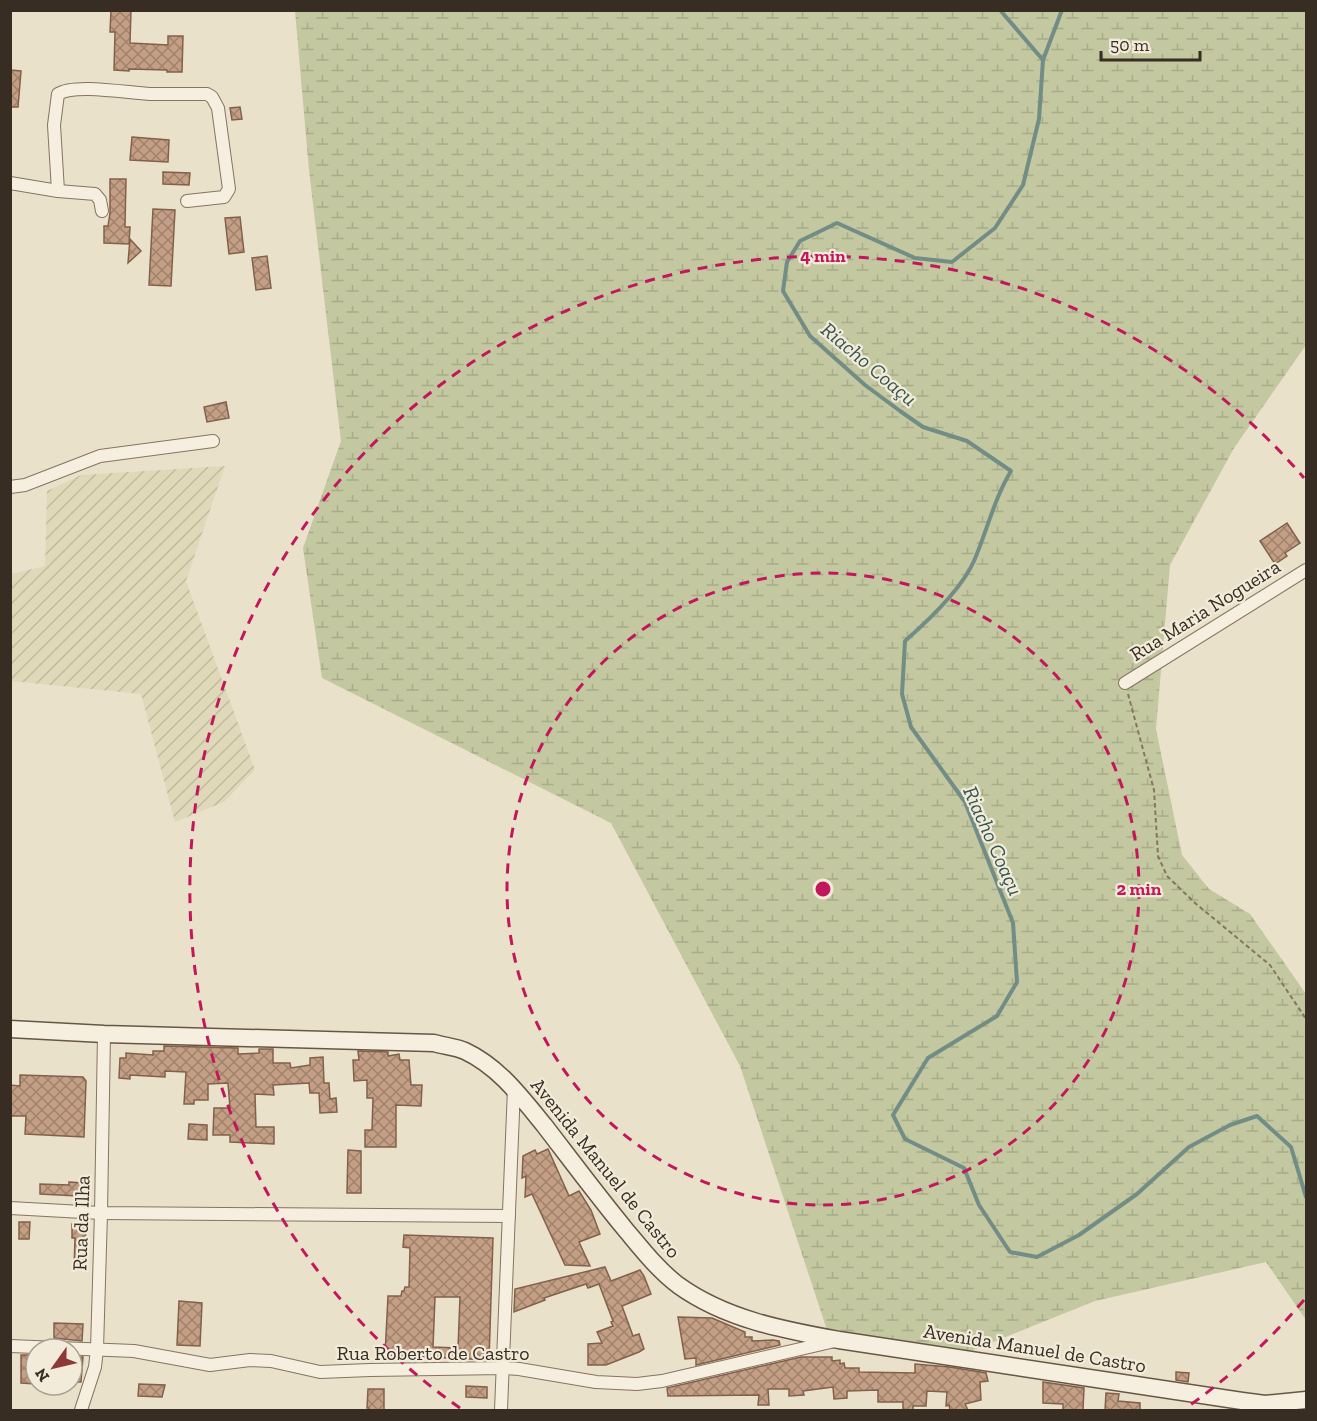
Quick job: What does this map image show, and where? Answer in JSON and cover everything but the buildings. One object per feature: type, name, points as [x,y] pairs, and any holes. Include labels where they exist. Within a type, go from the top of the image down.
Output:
[{"type":"street","points":[[58,191],[54,125],[58,94],[69,89],[149,94],[207,94],[212,97],[218,108],[230,189],[224,197],[187,201]]},
{"type":"street","points":[[10,183],[95,194],[100,200],[102,211]]},
{"type":"street","points":[[10,487],[25,485],[100,456],[213,441]]},
{"type":"street","name":"Rua Maria Nogueira","points":[[1125,683],[1306,570]]},
{"type":"street","name":"Avenida Manuel de Castro","points":[[10,1029],[104,1034],[434,1043],[466,1052],[514,1088],[645,1253],[676,1284],[738,1316],[790,1331],[839,1340],[1265,1404],[1306,1400]]},
{"type":"street","name":"Rua da Ilha","points":[[81,1410],[95,1367],[97,1349],[102,1213],[104,1034]]},
{"type":"street","points":[[501,1410],[514,1088]]},
{"type":"street","points":[[10,1208],[102,1213],[508,1216]]},
{"type":"street","name":"Rua Roberto de Castro","points":[[10,1346],[134,1351],[210,1365],[250,1360],[272,1361],[320,1372],[504,1368],[596,1382],[637,1384],[662,1381],[839,1340]]},
{"type":"path","points":[[1125,683],[1154,790],[1158,856],[1167,876],[1195,903],[1270,965],[1306,1019]]},
{"type":"shaded area","points":[[225,466],[186,581],[255,770],[224,802],[175,822],[141,694],[11,681],[11,574],[45,566],[47,491],[81,475]]},
{"type":"green space","points":[[295,11],[1306,11],[1306,345],[1234,448],[1170,565],[1156,729],[1182,855],[1209,889],[1250,914],[1306,994],[1306,1320],[1266,1262],[1095,1301],[968,1352],[874,1340],[827,1330],[740,1066],[611,823],[322,678],[303,548],[341,441],[309,170]]},
{"type":"waterway","points":[[1000,10],[1043,60]]},
{"type":"waterway","name":"Riacho Coaçu","points":[[1062,10],[1043,60],[1039,119],[1023,185],[995,228],[952,262],[915,258],[837,223],[800,241],[787,262],[783,291],[810,336],[865,385],[923,427],[967,441],[1011,471],[968,572],[944,604],[905,641],[902,694],[911,727],[965,802],[1013,923],[1017,982],[997,1016],[928,1058],[893,1115],[905,1139],[964,1168],[979,1205],[1010,1252],[1037,1257],[1079,1235],[1137,1194],[1189,1147],[1230,1125],[1257,1116],[1291,1147],[1306,1197]]}]
